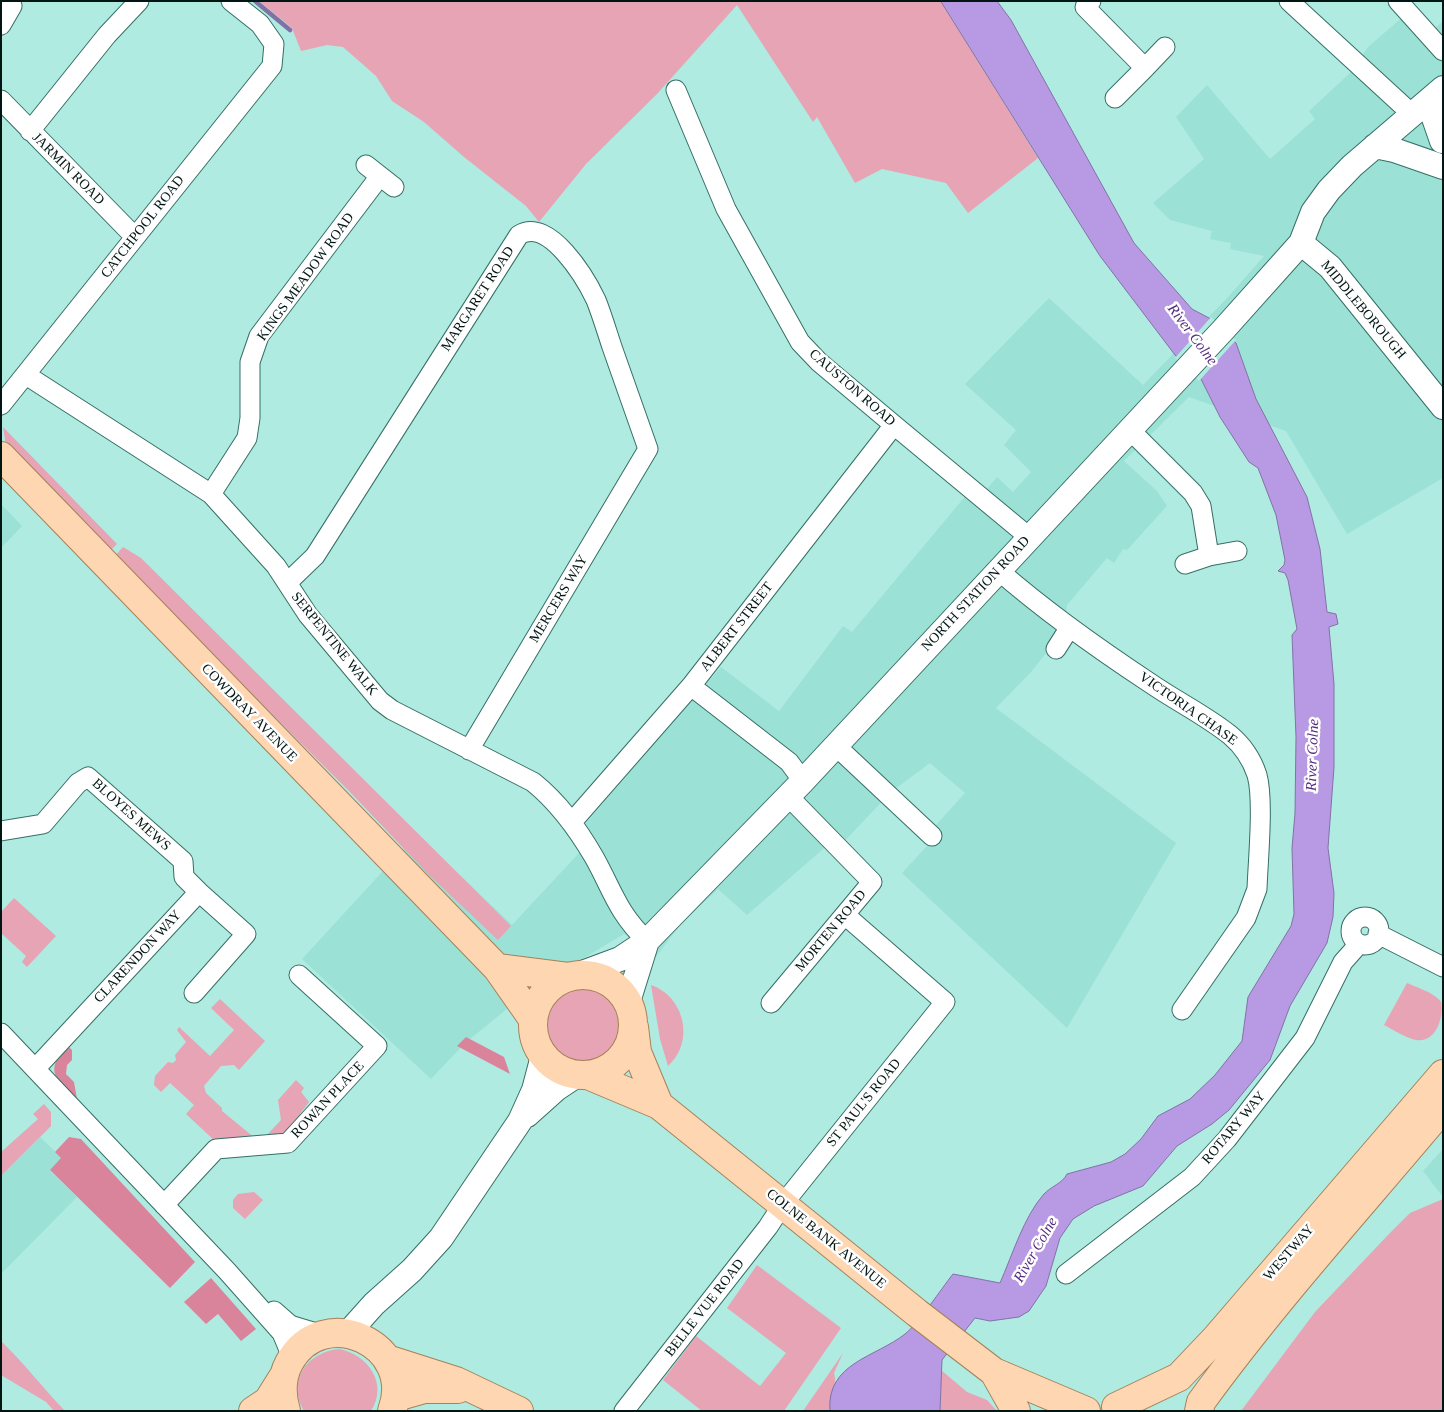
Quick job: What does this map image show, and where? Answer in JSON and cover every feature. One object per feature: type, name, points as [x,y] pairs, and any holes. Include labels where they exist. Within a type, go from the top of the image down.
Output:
[{"type":"main road","name":"COWDRAY AVENUE","points":[[1,456],[497,968],[532,1018]]},
{"type":"main road","points":[[497,968],[572,976],[594,976],[608,982],[621,992],[631,1013],[631,1040],[622,1057],[609,1068],[583,1075],[566,1073],[543,1056],[534,1039],[532,1018],[538,1000],[546,990],[572,976]]},
{"type":"main road","name":"COLNE BANK AVENUE","points":[[631,1013],[638,1052],[659,1105]]},
{"type":"main road","name":"WESTWAY","points":[[1126,1405],[1179,1377],[1210,1345],[1443,1074]]},
{"type":"main road","name":"COLNE BANK AVENUE","points":[[583,1075],[659,1105],[917,1313],[994,1372],[1086,1411]]},
{"type":"main road","name":"WESTWAY","points":[[1198,1411],[1201,1402],[1236,1354],[1317,1255],[1443,1108]]},
{"type":"main road","points":[[253,1411],[268,1402],[304,1344],[335,1334],[366,1340],[384,1355],[456,1381],[519,1411]]},
{"type":"main road","points":[[384,1355],[395,1377],[394,1404],[424,1389],[477,1390]]},
{"type":"main road","points":[[286,1411],[282,1391],[288,1367]]},
{"type":"main road","name":"COLNE BANK AVENUE","points":[[994,1372],[1016,1411]]},
{"type":"main road","points":[[1036,1391],[1100,1397],[1126,1405]]},
{"type":"street","points":[[1,25],[12,6],[10,1]]},
{"type":"street","points":[[30,131],[107,35],[139,1]]},
{"type":"street","name":"CATCHPOOL ROAD","points":[[1,405],[272,66],[274,44],[260,24],[231,1]]},
{"type":"street","points":[[1091,1],[1085,7],[1144,68]]},
{"type":"street","points":[[1289,1],[1442,141]]},
{"type":"street","points":[[1398,1],[1443,50]]},
{"type":"street","points":[[1115,98],[1165,47]]},
{"type":"street","name":"CAUSTON ROAD","points":[[676,90],[726,209],[800,342],[819,362],[894,426],[1029,537]]},
{"type":"street","points":[[1301,243],[1313,212],[1329,190],[1375,146],[1440,91]]},
{"type":"street","points":[[1440,91],[1434,118],[1442,141]]},
{"type":"street","name":"JARMIN ROAD","points":[[1,100],[135,237]]},
{"type":"street","points":[[1375,146],[1394,150],[1443,167]]},
{"type":"street","name":"KINGS MEADOW ROAD","points":[[211,494],[247,438],[250,418],[250,362],[259,336],[380,176]]},
{"type":"street","name":"MARGARET ROAD","points":[[286,583],[315,556],[514,243],[523,232],[537,232],[553,240],[581,274],[596,300],[648,449]]},
{"type":"street","name":"NORTH STATION ROAD","points":[[572,976],[620,959],[647,941],[836,746],[1224,329],[1301,243]]},
{"type":"street","name":"MIDDLEBOROUGH","points":[[1301,243],[1330,267],[1443,407]]},
{"type":"street","name":"SERPENTINE WALK","points":[[26,375],[211,494],[276,566],[308,616],[380,701],[392,710],[533,782],[548,794],[572,822],[629,923],[647,941]]},
{"type":"street","name":"ALBERT STREET","points":[[572,822],[691,686],[894,426]]},
{"type":"street","points":[[1129,429],[1193,493],[1201,506],[1209,556]]},
{"type":"street","name":"MERCERS WAY","points":[[469,750],[648,449]]},
{"type":"street","points":[[1184,564],[1237,550]]},
{"type":"street","name":"VICTORIA CHASE","points":[[998,570],[1034,601],[1070,627],[1149,683],[1230,735],[1242,747],[1257,776],[1260,792],[1257,889],[1246,918],[1182,1010]]},
{"type":"street","points":[[1056,649],[1070,627]]},
{"type":"street","points":[[691,686],[789,762],[795,789]]},
{"type":"street","points":[[836,746],[932,836]]},
{"type":"street","name":"BLOYES MEWS","points":[[1,832],[43,824],[78,783],[88,777],[183,861],[184,877],[199,892]]},
{"type":"street","name":"MORTEN ROAD","points":[[772,1003],[872,882],[795,789]]},
{"type":"street","points":[[194,992],[246,934],[199,892]]},
{"type":"street","name":"CLARENDON WAY","points":[[35,1068],[199,892]]},
{"type":"street","name":"ST PAUL'S ROAD","points":[[783,1204],[945,1002],[845,916]]},
{"type":"street","name":"ROTARY WAY","points":[[1066,1274],[1192,1177],[1227,1139],[1306,1038],[1343,962],[1359,944],[1353,938],[1352,929],[1360,918],[1373,920],[1381,936],[1439,966]]},
{"type":"street","name":"NORTH STATION ROAD","points":[[631,1013],[647,941]]},
{"type":"street","name":"ROWAN PLACE","points":[[164,1205],[216,1149],[288,1144],[378,1046],[299,975]]},
{"type":"street","points":[[1,1033],[227,1271],[282,1333],[288,1367]]},
{"type":"street","points":[[227,1271],[290,1325],[335,1334],[374,1304],[412,1270],[441,1238],[520,1121],[534,1090],[543,1056]]},
{"type":"street","points":[[520,1121],[556,1089],[583,1075]]},
{"type":"street","name":"BELLE VUE ROAD","points":[[624,1411],[768,1227],[783,1204]]},
{"type":"street","points":[[374,1304],[374,1325],[384,1355]]},
{"type":"shaded area","points":[[259,1],[941,1],[1038,158],[968,213],[946,183],[882,169],[855,183],[817,117],[813,122],[737,5],[657,94],[586,164],[539,222],[526,206],[464,157],[424,122],[392,101],[376,76],[343,47],[327,45],[301,51],[292,28]]},
{"type":"shaded area","points":[[1412,9],[1432,31],[1443,21],[1443,478],[1347,534],[1286,431],[1189,397],[1124,461],[1157,491],[1167,506],[1127,550],[1123,549],[1114,563],[1107,558],[1067,605],[1063,632],[1031,672],[996,708],[1176,843],[1067,1028],[902,873],[927,846],[936,825],[965,793],[930,763],[891,792],[836,850],[829,844],[747,915],[718,889],[680,925],[656,957],[624,934],[529,991],[465,1043],[431,1079],[302,959],[417,834],[512,925],[580,852],[580,830],[721,667],[779,711],[843,626],[852,632],[978,481],[987,489],[997,477],[1013,492],[1031,472],[1004,445],[1016,430],[965,384],[1049,298],[1143,385],[1229,296],[1264,256],[1230,249],[1231,243],[1210,239],[1212,231],[1170,220],[1153,203],[1204,159],[1176,117],[1207,85],[1270,159],[1315,119],[1309,111],[1349,74],[1368,47]]},
{"type":"shaded area","points":[[3,427],[117,544],[109,552],[7,452]]},
{"type":"shaded area","points":[[1,504],[22,526],[1,548]]},
{"type":"shaded area","points":[[123,547],[141,558],[511,926],[498,940],[428,874],[349,791],[114,557]]},
{"type":"shaded area","points":[[14,898],[56,936],[27,967],[22,962],[26,956],[1,933],[1,912]]},
{"type":"shaded area","points":[[1407,983],[1430,993],[1441,1002],[1440,1022],[1429,1038],[1416,1040],[1408,1038],[1384,1025]]},
{"type":"shaded area","points":[[574,985],[590,985],[604,991],[615,1002],[621,1016],[621,1032],[615,1046],[604,1057],[590,1063],[574,1063],[560,1057],[549,1046],[543,1032],[543,1016],[549,1002],[560,991]]},
{"type":"shaded area","points":[[651,985],[663,991],[672,999],[682,1021],[682,1045],[668,1066],[660,1039]]},
{"type":"shaded area","points":[[220,999],[265,1041],[239,1070],[234,1065],[221,1066],[204,1086],[206,1093],[222,1108],[222,1111],[256,1139],[263,1139],[281,1120],[278,1100],[296,1080],[304,1088],[301,1092],[309,1102],[300,1114],[304,1118],[282,1139],[221,1143],[215,1141],[186,1114],[194,1105],[170,1083],[161,1092],[154,1085],[155,1076],[168,1062],[173,1063],[176,1060],[175,1055],[186,1042],[177,1030],[179,1027],[210,1056],[234,1030],[211,1008]]},
{"type":"shaded area","points":[[466,1037],[504,1057],[510,1074],[457,1046]]},
{"type":"shaded area","points":[[67,1045],[72,1050],[72,1060],[67,1065],[66,1074],[74,1082],[77,1099],[55,1074],[56,1062]]},
{"type":"shaded area","points":[[44,1104],[51,1112],[51,1126],[1,1176],[1,1152],[38,1119],[33,1114]]},
{"type":"shaded area","points":[[40,1137],[62,1158],[50,1171],[77,1197],[1,1274],[1,1176]]},
{"type":"shaded area","points":[[69,1137],[81,1139],[195,1262],[170,1288],[50,1170],[61,1158],[55,1152]]},
{"type":"shaded area","points":[[1443,1149],[1443,1197],[1423,1171]]},
{"type":"shaded area","points":[[254,1192],[263,1200],[245,1219],[233,1208],[233,1200],[238,1194]]},
{"type":"shaded area","points":[[1443,1199],[1443,1411],[1241,1411],[1315,1312],[1387,1236],[1410,1213]]},
{"type":"shaded area","points":[[757,1265],[841,1328],[784,1411],[702,1411],[663,1380],[696,1336],[760,1386],[786,1353],[727,1308]]},
{"type":"shaded area","points":[[211,1278],[256,1329],[241,1341],[218,1314],[206,1324],[184,1302]]},
{"type":"shaded area","points":[[1,1341],[65,1411],[54,1411],[46,1402],[1,1375]]},
{"type":"shaded area","points":[[339,1349],[358,1357],[372,1371],[378,1390],[376,1401],[371,1411],[304,1411],[297,1389],[303,1370],[309,1362],[318,1356],[328,1351]]},
{"type":"shaded area","points":[[843,1353],[834,1373],[835,1382],[830,1411],[803,1411]]},
{"type":"shaded area","points":[[941,1370],[967,1392],[987,1400],[997,1411],[940,1411]]},
{"type":"water","name":"River Colne","points":[[941,1],[997,1],[1011,20],[1134,243],[1192,309],[1209,318],[1236,343],[1256,399],[1307,497],[1320,549],[1327,612],[1336,614],[1338,624],[1329,627],[1334,684],[1334,767],[1328,848],[1334,893],[1333,917],[1327,943],[1290,1006],[1270,1060],[1229,1110],[1212,1124],[1177,1146],[1143,1186],[1094,1206],[1073,1219],[1060,1238],[1046,1286],[1029,1311],[1019,1317],[990,1321],[975,1318],[942,1360],[940,1411],[830,1411],[831,1395],[836,1382],[844,1372],[855,1363],[893,1342],[911,1329],[953,1274],[1000,1283],[1030,1213],[1047,1192],[1063,1180],[1067,1174],[1111,1162],[1125,1154],[1141,1139],[1158,1116],[1190,1099],[1215,1075],[1242,1041],[1248,997],[1291,926],[1294,914],[1292,848],[1295,813],[1296,737],[1292,635],[1297,629],[1288,580],[1285,573],[1278,571],[1284,565],[1285,560],[1276,515],[1258,468],[1249,462],[1220,417],[1201,379],[1175,355],[1100,256]]},
{"type":"pier","points":[[1211,317],[1236,340],[1199,381],[1175,358]]},
{"type":"waterway","points":[[255,1],[290,30]]}]
